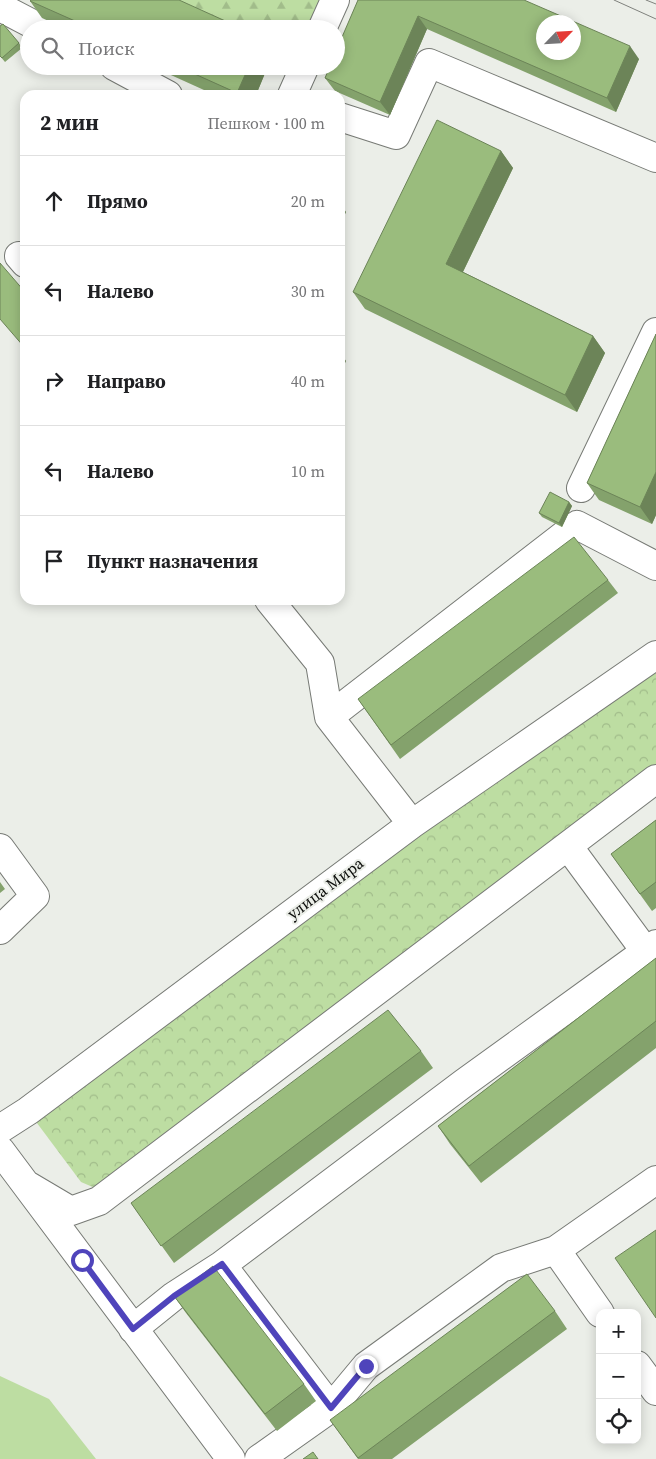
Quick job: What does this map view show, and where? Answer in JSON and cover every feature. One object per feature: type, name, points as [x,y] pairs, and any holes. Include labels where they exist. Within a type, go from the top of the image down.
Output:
[{"type":"street","points":[[326,20],[335,0]]},
{"type":"street","points":[[0,7],[25,20]]},
{"type":"street","points":[[345,119],[396,135],[429,64],[656,158]]},
{"type":"street","points":[[131,75],[159,90]]},
{"type":"street","points":[[294,90],[301,75]]},
{"type":"street","points":[[580,488],[656,332]]},
{"type":"street","points":[[329,717],[577,525],[656,566]]},
{"type":"street","points":[[273,605],[320,663],[329,717],[412,824]]},
{"type":"street","name":"улица Мира","points":[[0,1129],[28,1111],[412,824],[656,655]]},
{"type":"street","points":[[27,1185],[71,1210],[100,1201],[656,779]]},
{"type":"street","points":[[133,1329],[174,1296],[222,1264],[464,1083],[651,948],[568,846]]},
{"type":"street","points":[[0,848],[35,896],[0,930]]},
{"type":"street","points":[[0,1150],[231,1459]]},
{"type":"street","points":[[259,1459],[331,1408],[366,1366],[501,1268],[556,1250],[656,1180]]},
{"type":"street","points":[[556,1250],[597,1309]]},
{"type":"street","points":[[222,1264],[331,1408]]},
{"type":"street","points":[[641,1370],[656,1391]]},
{"type":"green space","points":[[160,0],[326,0],[317,20],[205,20]]},
{"type":"green space","points":[[656,655],[656,779],[109,1194],[81,1182],[28,1111]]},
{"type":"green space","points":[[0,1376],[49,1399],[96,1459],[0,1459]]},
{"type":"building","points":[[179,0],[223,20],[73,20],[30,1]]},
{"type":"building","points":[[358,0],[524,0],[559,15],[536,15],[536,60],[581,60],[581,25],[630,46],[607,98],[418,16],[380,102],[325,78],[326,75],[345,75],[345,30]]},
{"type":"building","points":[[3,24],[19,43],[2,58],[0,56],[0,26]]},
{"type":"building","points":[[197,75],[245,75],[238,90],[230,90]]},
{"type":"building","points":[[437,120],[501,151],[446,264],[593,336],[565,395],[353,292]]},
{"type":"building","points":[[0,263],[20,286],[20,342],[0,319]]},
{"type":"building","points":[[656,334],[656,472],[640,507],[587,483]]},
{"type":"building","points":[[550,492],[569,502],[559,523],[539,513]]},
{"type":"building","points":[[574,537],[608,580],[391,745],[358,699]]},
{"type":"building","points":[[656,820],[656,882],[640,894],[611,854]]},
{"type":"building","points":[[656,958],[656,1021],[469,1166],[438,1126]]},
{"type":"building","points":[[388,1010],[421,1051],[161,1246],[131,1203]]},
{"type":"building","points":[[656,1230],[656,1318],[615,1258]]},
{"type":"building","points":[[213,1266],[304,1384],[265,1414],[174,1296]]},
{"type":"building","points":[[527,1274],[555,1311],[358,1458],[330,1420]]},
{"type":"building","points":[[313,1452],[318,1459],[303,1459]]},
{"type":"tram line","points":[[614,0],[656,19]]},
{"type":"tram line","points":[[646,0],[656,4]]},
{"type":"route","points":[[82,1260],[133,1329],[174,1296],[222,1264],[331,1408],[366,1366]]}]
